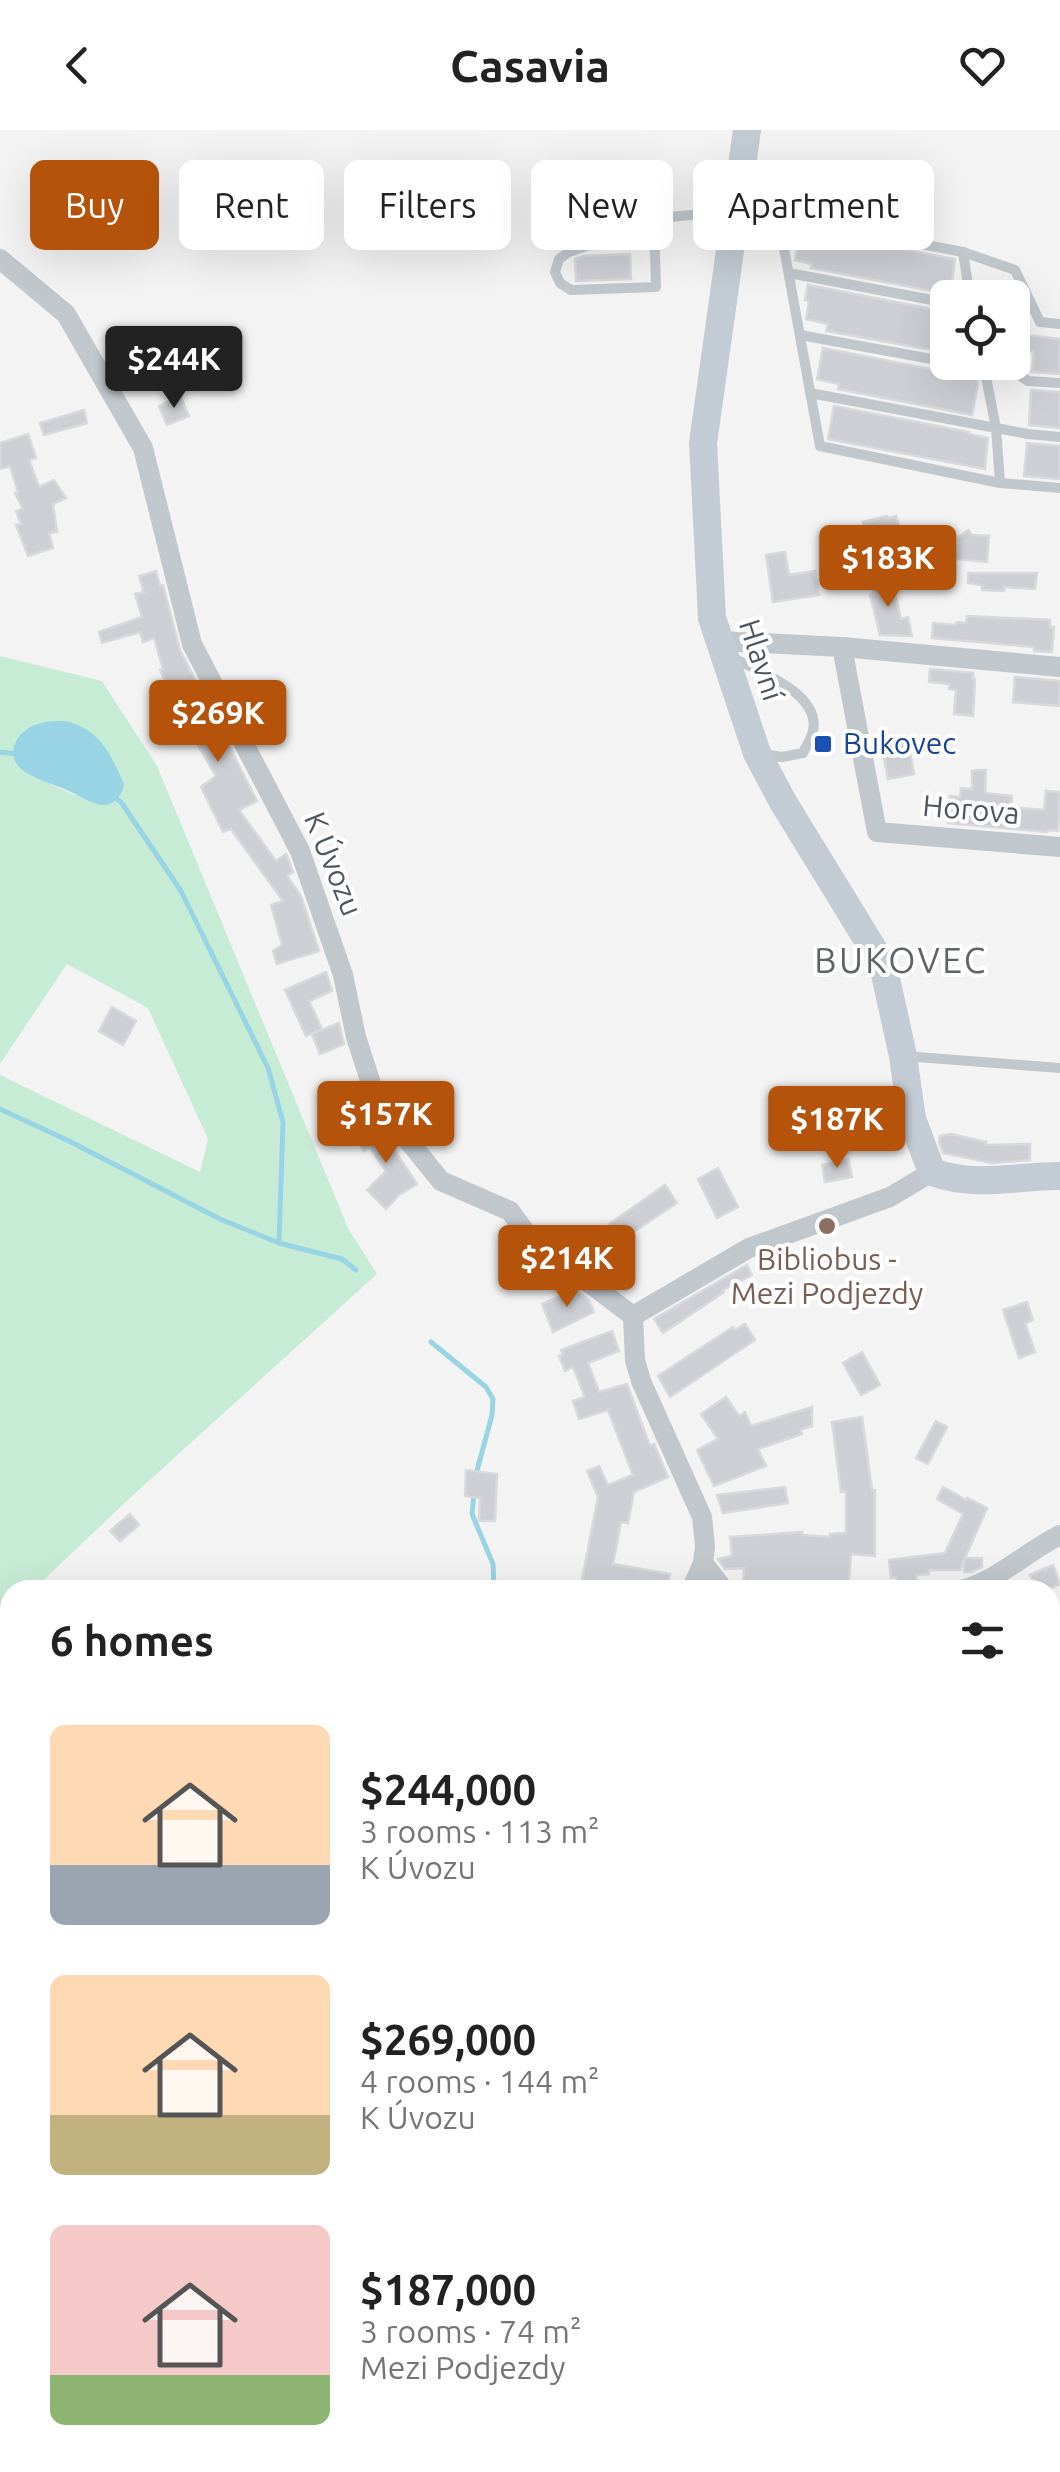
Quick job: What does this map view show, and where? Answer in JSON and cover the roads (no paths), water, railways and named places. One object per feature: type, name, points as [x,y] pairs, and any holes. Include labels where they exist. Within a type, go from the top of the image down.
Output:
[{"type":"street","name":"Hlavní","points":[[743,160],[747,130]]},
{"type":"street","name":"Hlavní","points":[[730,250],[703,443],[712,618],[757,753],[883,965],[912,1119],[932,1172]]},
{"type":"street","name":"K Úvozu","points":[[0,259],[66,314],[143,448],[192,644],[300,852],[343,975],[356,1037],[377,1102],[441,1181],[510,1211],[540,1252],[632,1316]]},
{"type":"street","points":[[722,648],[842,647],[1060,666]]},
{"type":"street","name":"Horova","points":[[842,647],[877,832],[1060,847]]},
{"type":"street","points":[[695,1580],[706,1546],[702,1517],[642,1381],[635,1360],[632,1316],[748,1248],[890,1197],[932,1172],[973,1182],[1060,1176]]},
{"type":"street","points":[[989,1580],[1040,1544],[1060,1535]]},
{"type":"street","points":[[703,1563],[716,1580]]},
{"type":"lane","points":[[654,223],[656,288],[571,290],[557,278],[556,266],[563,255],[654,223]]},
{"type":"lane","points":[[934,247],[1015,270],[1040,322],[1060,324]]},
{"type":"lane","points":[[784,250],[820,446],[1000,483],[1060,488]]},
{"type":"lane","points":[[963,252],[967,280]]},
{"type":"lane","points":[[788,273],[930,300]]},
{"type":"lane","points":[[800,335],[930,359]]},
{"type":"lane","points":[[987,380],[996,428],[1000,483]]},
{"type":"lane","points":[[1027,380],[1060,384]]},
{"type":"lane","points":[[810,392],[1060,437]]},
{"type":"lane","points":[[722,648],[786,686],[807,703],[812,714],[814,730],[802,753],[782,757],[757,753]]},
{"type":"lane","points":[[903,1056],[1060,1068]]},
{"type":"water","points":[[65,721],[87,730],[108,753],[124,784],[112,803],[91,802],[31,775],[16,762],[15,743],[23,732],[38,724]]},
{"type":"waterway","points":[[0,752],[17,754]]},
{"type":"waterway","points":[[115,798],[181,891],[268,1068],[283,1122],[279,1243]]},
{"type":"waterway","points":[[0,1109],[220,1219],[279,1243],[342,1259],[356,1270]]},
{"type":"waterway","points":[[431,1342],[486,1387],[493,1399],[475,1478]]},
{"type":"waterway","points":[[474,1494],[472,1514],[493,1564],[494,1580]]},
{"type":"place","name":"Bukovec","points":[[823,744]]},
{"type":"place","name":"Bibliobus - Mezi Podjezdy","points":[[827,1226]]},
{"type":"district","name":"BUKOVEC","points":[[901,961]]}]
